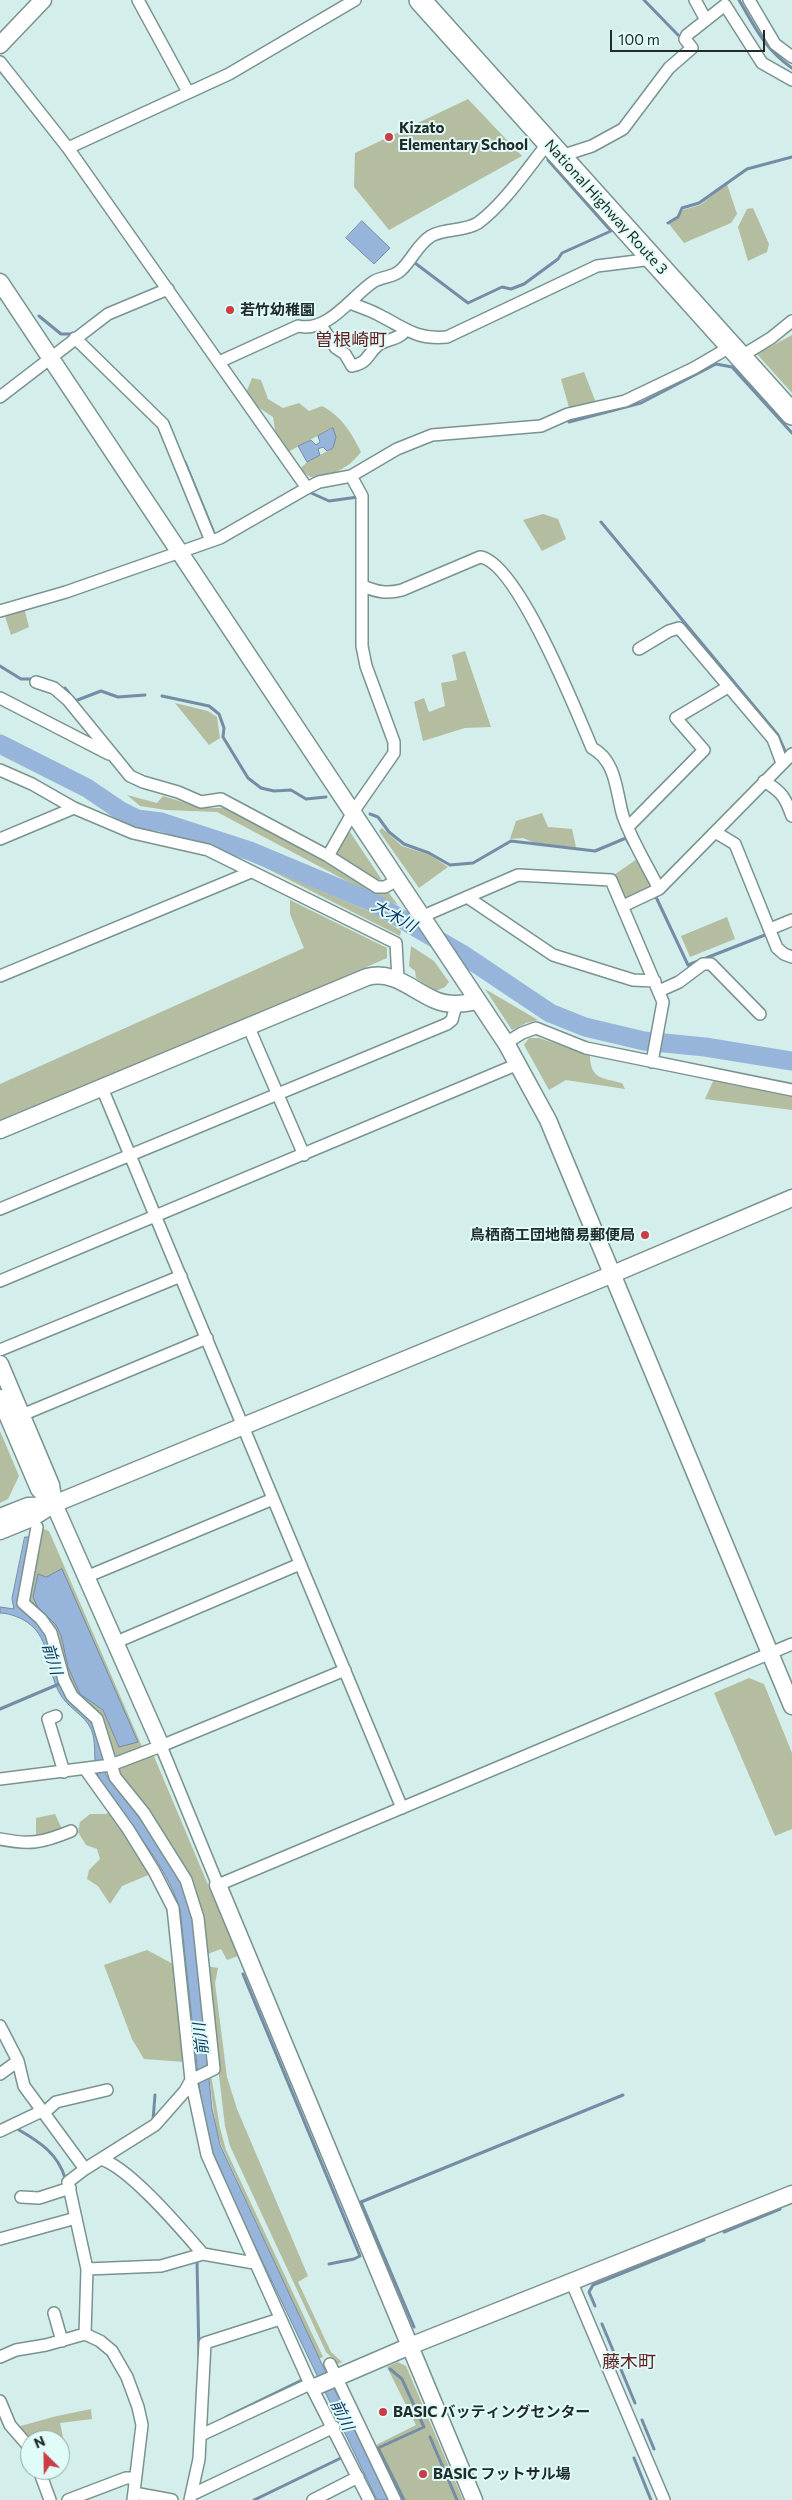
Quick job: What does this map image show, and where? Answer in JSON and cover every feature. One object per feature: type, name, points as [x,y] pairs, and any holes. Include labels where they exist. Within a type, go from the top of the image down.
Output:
[{"type":"highway","name":"National Highway Route 3","points":[[420,0],[792,414]]},
{"type":"street","points":[[0,45],[43,0]]},
{"type":"street","points":[[138,0],[188,92]]},
{"type":"street","points":[[68,148],[229,74],[355,0]]},
{"type":"street","points":[[695,0],[706,20]]},
{"type":"street","points":[[749,0],[775,44],[792,57]]},
{"type":"street","points":[[219,362],[298,326],[304,328],[320,324],[374,281],[393,276],[402,270],[422,243],[432,236],[462,229],[477,223],[520,178],[554,149],[592,146],[623,129],[668,68],[692,48],[685,39],[687,35],[725,5],[762,63],[792,80]]},
{"type":"street","points":[[0,62],[68,148],[307,488]]},
{"type":"street","points":[[350,302],[379,315],[405,331],[431,339],[447,337],[597,266],[653,259]]},
{"type":"street","points":[[0,282],[353,812],[518,1064],[548,1120],[792,1706]]},
{"type":"street","points":[[0,397],[108,314],[168,289]]},
{"type":"street","points":[[0,611],[66,592],[211,542],[307,488],[320,482],[351,476],[397,449],[432,435],[541,426],[568,414],[625,401],[694,368],[771,338],[792,322]]},
{"type":"street","points":[[320,324],[336,348],[345,354],[352,366],[363,363],[377,346],[402,335],[405,331]]},
{"type":"street","points":[[75,338],[163,424],[211,542]]},
{"type":"street","points":[[328,856],[353,812],[394,753],[394,742],[366,666],[362,646],[362,496],[351,476]]},
{"type":"street","points":[[363,586],[377,592],[390,593],[402,590],[480,557],[494,562],[523,602],[547,647],[592,748],[604,757],[615,780],[623,815],[659,889]]},
{"type":"street","points":[[638,649],[669,631],[679,628],[773,739],[782,762]]},
{"type":"street","points":[[36,682],[54,688],[68,700],[130,776],[201,802],[220,800],[328,856],[377,887],[385,887],[397,880]]},
{"type":"street","points":[[628,827],[704,750],[676,718],[728,687]]},
{"type":"street","points":[[0,698],[112,756]]},
{"type":"street","points":[[623,906],[659,889],[782,762],[792,754]]},
{"type":"street","points":[[0,770],[32,784],[74,808],[134,833],[208,850],[396,943],[398,979]]},
{"type":"street","points":[[764,781],[784,797],[792,816]]},
{"type":"street","points":[[0,839],[74,808]]},
{"type":"street","points":[[715,832],[735,844],[780,952],[792,956]]},
{"type":"street","points":[[0,976],[251,872]]},
{"type":"street","points":[[421,917],[518,875],[611,880],[664,1002],[652,1059]]},
{"type":"street","points":[[467,897],[553,955],[633,980],[657,986],[679,982],[704,964],[711,964],[760,1014]]},
{"type":"street","points":[[770,929],[792,920]]},
{"type":"street","points":[[0,1130],[368,977],[380,974],[398,979],[436,1001],[456,1005],[477,1001]]},
{"type":"street","points":[[0,1209],[447,1024],[452,1020],[456,1005]]},
{"type":"street","points":[[249,1028],[304,1155]]},
{"type":"street","points":[[506,1043],[522,1033],[536,1028],[586,1048],[652,1059],[792,1090]]},
{"type":"street","points":[[0,1281],[518,1064]]},
{"type":"street","points":[[102,1088],[402,1808]]},
{"type":"street","points":[[0,1530],[32,1518],[54,1504],[792,1200]]},
{"type":"street","points":[[0,1350],[181,1276]]},
{"type":"street","points":[[22,1416],[207,1338]]},
{"type":"street","points":[[0,1364],[51,1485],[54,1504],[161,1746],[474,2500]]},
{"type":"street","points":[[0,1398],[39,1489],[54,1504]]},
{"type":"street","points":[[86,1577],[273,1498]]},
{"type":"street","points":[[0,1517],[28,1506],[54,1504]]},
{"type":"street","points":[[37,1527],[23,1603],[41,1619],[51,1633],[64,1680],[72,1696],[97,1719],[99,1767],[128,1829],[154,1871],[173,1908],[194,2078],[207,2155],[280,2320],[323,2380],[396,2500]]},
{"type":"street","points":[[114,1643],[300,1564]]},
{"type":"street","points":[[218,1885],[792,1644]]},
{"type":"street","points":[[0,1779],[99,1767],[161,1746],[345,1670]]},
{"type":"street","points":[[56,1716],[48,1719],[64,1772]]},
{"type":"street","points":[[85,2334],[87,2270],[68,2182],[85,2169],[155,2125],[186,2091],[194,2078],[214,2069],[198,1918],[186,1880],[159,1836],[115,1777],[99,1767]]},
{"type":"street","points":[[0,1839],[22,1843],[37,1843],[70,1832]]},
{"type":"street","points":[[0,2026],[18,2061],[24,2086],[85,2169]]},
{"type":"street","points":[[0,2074],[18,2061]]},
{"type":"street","points":[[0,2130],[43,2112],[56,2102],[107,2090]]},
{"type":"street","points":[[101,2159],[113,2163],[172,2218],[203,2254]]},
{"type":"street","points":[[21,2197],[39,2198],[70,2188]]},
{"type":"street","points":[[202,2435],[323,2380],[792,2194]]},
{"type":"street","points":[[0,2238],[76,2218]]},
{"type":"street","points":[[87,2270],[160,2266],[203,2254],[254,2263]]},
{"type":"street","points":[[572,2282],[664,2500]]},
{"type":"street","points":[[54,2313],[62,2341]]},
{"type":"street","points":[[191,2498],[202,2435],[205,2343],[280,2320]]},
{"type":"street","points":[[0,2356],[16,2350],[62,2341],[85,2334],[100,2341],[112,2351],[124,2371],[138,2407],[142,2425],[134,2497],[172,2500]]},
{"type":"street","points":[[323,2380],[334,2427],[369,2500]]},
{"type":"street","points":[[0,2401],[10,2425],[20,2436]]},
{"type":"street","points":[[191,2498],[334,2427]]},
{"type":"street","points":[[313,2500],[358,2476]]},
{"type":"street","points":[[68,2500],[126,2478],[135,2478]]},
{"type":"street","points":[[43,2480],[50,2500]]},
{"type":"green space","points":[[468,99],[522,156],[389,230],[354,187],[355,153]]},
{"type":"green space","points":[[727,184],[737,214],[731,223],[684,243],[669,224],[679,217],[683,210],[700,205]]},
{"type":"green space","points":[[753,208],[769,244],[767,252],[748,261],[738,227],[747,209]]},
{"type":"green space","points":[[792,335],[792,393],[757,354]]},
{"type":"green space","points":[[584,372],[597,405],[570,411],[561,379]]},
{"type":"green space","points":[[252,378],[261,380],[268,399],[283,408],[299,403],[309,411],[322,406],[329,410],[345,426],[361,452],[351,463],[339,470],[325,475],[310,477],[300,469],[307,462],[333,448],[332,428],[288,452],[276,437],[273,417],[255,405],[246,393]]},
{"type":"green space","points":[[543,514],[558,519],[566,539],[542,551],[523,520]]},
{"type":"green space","points":[[24,607],[29,627],[11,635],[4,613]]},
{"type":"green space","points":[[465,651],[491,727],[465,728],[423,741],[414,702],[424,698],[429,712],[445,706],[441,683],[457,680],[452,655]]},
{"type":"green space","points":[[175,703],[208,711],[217,717],[220,738],[209,745]]},
{"type":"green space","points":[[127,795],[157,803],[163,796],[203,808],[230,808],[353,875],[377,892],[389,893],[398,905],[373,895],[217,812],[166,810],[140,806]]},
{"type":"green space","points":[[542,813],[548,827],[572,829],[576,847],[537,844],[523,838],[510,839],[516,821]]},
{"type":"green space","points":[[382,828],[402,846],[430,855],[448,867],[419,888],[379,831]]},
{"type":"green space","points":[[348,829],[382,880],[375,879],[334,855]]},
{"type":"green space","points":[[637,859],[650,888],[628,899],[624,896],[614,875]]},
{"type":"green space","points":[[252,861],[373,913],[401,931],[400,936]]},
{"type":"green space","points":[[290,900],[387,948],[387,958],[0,1120],[0,1084],[304,948],[290,914]]},
{"type":"green space","points":[[727,917],[735,939],[690,957],[681,936]]},
{"type":"green space","points":[[411,946],[434,961],[449,982],[445,987],[436,991],[416,978],[415,971],[409,966]]},
{"type":"green space","points":[[485,989],[538,1020],[526,1023],[512,1030]]},
{"type":"green space","points":[[529,1038],[539,1038],[590,1055],[592,1069],[598,1076],[622,1083],[625,1089],[566,1080],[549,1090],[524,1045]]},
{"type":"green space","points":[[714,1079],[792,1093],[792,1110],[705,1099]]},
{"type":"green space","points":[[0,1431],[19,1476],[8,1499],[0,1503]]},
{"type":"green space","points":[[41,1528],[49,1531],[143,1749],[114,1761],[26,1603]]},
{"type":"green space","points":[[749,1678],[764,1684],[792,1753],[792,1829],[775,1836],[714,1693]]},
{"type":"green space","points":[[153,1754],[238,1956],[227,1960],[221,1949],[205,1955],[201,1918],[122,1780],[118,1769]]},
{"type":"green space","points":[[97,1774],[104,1785],[101,1787],[95,1778]]},
{"type":"green space","points":[[103,1790],[154,1859],[178,1902],[197,2071],[195,2072],[177,1909],[156,1867]]},
{"type":"green space","points":[[111,1810],[153,1873],[122,1886],[110,1904],[98,1886],[87,1879],[89,1870],[100,1859],[97,1849],[86,1845],[78,1832],[80,1822],[90,1814],[106,1814]]},
{"type":"green space","points":[[55,1814],[63,1831],[36,1839],[36,1818]]},
{"type":"green space","points":[[147,1950],[175,1965],[185,2062],[144,2059],[132,2039],[104,1965]]},
{"type":"green space","points":[[206,1966],[218,1968],[215,1983],[227,2077],[237,2109],[308,2276],[298,2282],[331,2352],[342,2362],[338,2364],[326,2352],[230,2146],[225,2126]]},
{"type":"green space","points":[[211,2075],[220,2128],[226,2150],[323,2357],[319,2359],[221,2145],[216,2128],[209,2076]]},
{"type":"green space","name":"BASIC フットサル場","points":[[398,2362],[406,2366],[463,2500],[399,2500],[374,2446],[416,2425],[387,2367]]},
{"type":"green space","points":[[91,2409],[92,2419],[60,2423],[61,2430],[20,2430],[17,2427]]},
{"type":"water","points":[[362,221],[390,248],[374,264],[346,238]]},
{"type":"water","points":[[333,428],[336,437],[333,448],[327,451],[323,447],[318,449],[320,455],[307,462],[298,446],[311,440],[316,445],[320,442],[318,436]]},
{"type":"water","name":"前川","points":[[25,1537],[30,1537],[17,1601],[47,1630],[58,1674],[94,1720],[100,1738],[106,1775],[150,1832],[181,1880],[192,1915],[212,2109],[220,2145],[320,2360],[389,2500],[377,2500],[241,2217],[212,2150],[201,2103],[180,1909],[173,1892],[146,1845],[101,1787],[104,1785],[99,1779],[95,1765],[91,1729],[59,1692],[43,1642],[32,1626],[22,1619],[0,1613],[0,1607],[14,1609],[12,1599]]},
{"type":"water","points":[[62,1569],[138,1742],[119,1747],[103,1710],[80,1694],[68,1667],[61,1635],[56,1625],[37,1606],[33,1597],[38,1574],[46,1577]]},
{"type":"waterway","points":[[644,0],[678,35]]},
{"type":"waterway","points":[[739,0],[767,45],[782,61],[792,68]]},
{"type":"waterway","points":[[668,223],[678,217],[682,208],[699,203],[747,169],[792,157]]},
{"type":"waterway","points":[[415,263],[468,303],[502,287],[511,289],[524,284],[558,259],[562,253],[611,231],[548,160]]},
{"type":"waterway","points":[[39,316],[61,334],[72,334]]},
{"type":"waterway","points":[[569,422],[641,403],[716,364],[732,367],[792,433]]},
{"type":"waterway","points":[[185,462],[214,533]]},
{"type":"waterway","points":[[309,492],[329,501],[358,497]]},
{"type":"waterway","points":[[601,522],[778,735],[785,751]]},
{"type":"waterway","points":[[0,666],[21,679],[34,679]]},
{"type":"waterway","points":[[65,688],[75,701],[101,691],[118,697],[145,695]]},
{"type":"waterway","points":[[162,696],[209,706],[219,714],[224,728],[223,737],[248,778],[261,788],[274,791],[291,790],[306,799],[326,797]]},
{"type":"waterway","name":"大木川","points":[[0,744],[87,788],[121,811],[137,819],[161,822],[250,851],[372,902],[462,954],[550,1013],[585,1027],[644,1041],[705,1047],[792,1061]]},
{"type":"waterway","points":[[370,814],[378,817],[389,832],[404,844],[429,853],[450,865],[473,863],[511,841],[595,851],[626,838],[629,844]]},
{"type":"waterway","points":[[647,878],[651,885]]},
{"type":"waterway","points":[[656,897],[688,965],[765,935]]},
{"type":"waterway","points":[[0,1709],[59,1684]]},
{"type":"waterway","points":[[243,1974],[360,2256],[329,2264]]},
{"type":"waterway","points":[[153,2120],[155,2095]]},
{"type":"waterway","points":[[414,2327],[361,2202],[623,2095]]},
{"type":"waterway","points":[[19,2130],[34,2139],[53,2155],[65,2178]]},
{"type":"waterway","points":[[724,2232],[780,2209]]},
{"type":"waterway","points":[[595,2306],[589,2292],[593,2285],[704,2240]]},
{"type":"waterway","points":[[197,2261],[199,2358]]},
{"type":"waterway","points":[[602,2324],[635,2403]]},
{"type":"waterway","points":[[390,2369],[402,2379],[424,2427],[378,2448],[404,2500]]},
{"type":"waterway","points":[[226,2417],[302,2380]]},
{"type":"waterway","points":[[642,2420],[654,2449]]},
{"type":"waterway","points":[[430,2437],[457,2500]]},
{"type":"waterway","points":[[254,2500],[343,2457]]},
{"type":"waterway","points":[[634,2458],[651,2500]]},
{"type":"place","name":"Kizato Elementary School","points":[[389,137]]},
{"type":"place","name":"若竹幼稚園","points":[[230,310]]},
{"type":"place","name":"鳥栖商工団地簡易郵便局","points":[[645,1235]]},
{"type":"place","name":"BASIC バッティングセンター","points":[[383,2412]]},
{"type":"place","name":"BASIC フットサル場","points":[[423,2474]]},
{"type":"district","name":"曽根崎町","points":[[351,340]]},
{"type":"district","name":"藤木町","points":[[629,2362]]}]
